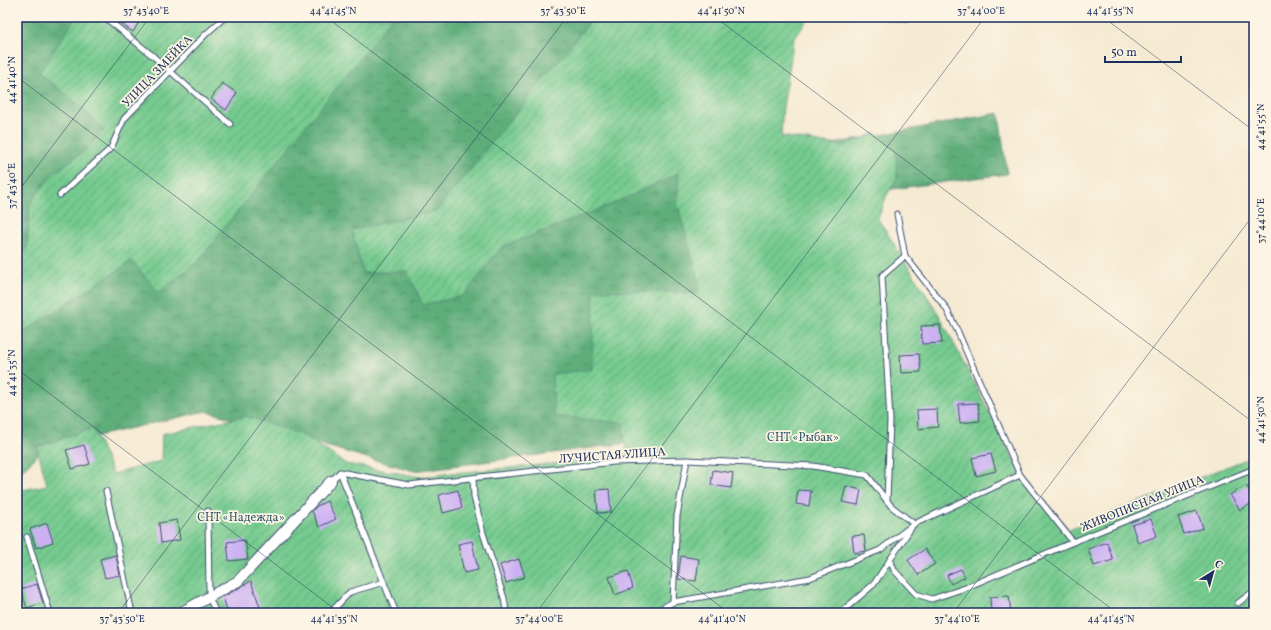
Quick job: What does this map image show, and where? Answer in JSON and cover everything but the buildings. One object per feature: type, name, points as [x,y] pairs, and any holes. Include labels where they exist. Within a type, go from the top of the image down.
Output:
[{"type":"street","points":[[180,613],[238,581],[330,481]]},
{"type":"lane","name":"УЛИЦА ЗМЕЙКА","points":[[60,195],[111,148],[124,119],[224,17]]},
{"type":"lane","points":[[107,19],[153,56],[230,124]]},
{"type":"lane","points":[[887,501],[890,420],[882,276],[905,256],[897,214]]},
{"type":"lane","name":"ЖИВОПИСНАЯ УЛИЦА","points":[[905,256],[946,308],[1020,475],[1073,542],[1254,468]]},
{"type":"lane","points":[[672,602],[677,516],[687,460]]},
{"type":"lane","name":"ЛУЧИСТАЯ УЛИЦА","points":[[340,472],[409,485],[614,462],[687,460],[813,466],[867,475],[891,506],[914,524]]},
{"type":"lane","points":[[330,481],[340,472],[396,613]]},
{"type":"lane","points":[[653,613],[672,602],[810,578],[880,550],[914,524],[1020,475]]},
{"type":"lane","points":[[473,478],[474,497],[483,533],[504,598],[505,613]]},
{"type":"lane","points":[[106,491],[132,613]]},
{"type":"lane","points":[[208,511],[210,597],[216,613]]},
{"type":"lane","points":[[840,613],[874,584],[914,524]]},
{"type":"lane","points":[[27,537],[50,613]]},
{"type":"lane","points":[[890,559],[894,570],[916,594],[932,599],[965,588],[1073,542]]},
{"type":"lane","points":[[330,613],[350,592],[384,582]]},
{"type":"lane","points":[[1238,603],[1254,590]]},
{"type":"green space","points":[[17,17],[794,17],[772,155],[999,113],[1007,174],[884,190],[637,442],[414,471],[206,411],[45,448],[17,475]]},
{"type":"green space","points":[[76,17],[393,17],[199,260],[159,293],[132,261],[17,336],[17,257],[27,248],[30,204],[52,174],[86,150],[104,130],[77,103],[39,73]]},
{"type":"green space","name":"СНТ «Рыбак»","points":[[594,17],[809,17],[794,40],[783,107],[781,136],[843,146],[876,133],[896,150],[897,178],[886,197],[878,219],[938,313],[1020,471],[1069,530],[1254,456],[1254,613],[17,613],[17,491],[47,485],[37,447],[93,428],[113,474],[161,461],[162,434],[246,416],[305,436],[346,464],[421,477],[627,457],[623,423],[554,416],[552,374],[592,369],[594,290],[699,293],[699,280],[677,203],[679,173],[608,206],[502,247],[463,296],[423,305],[407,271],[363,273],[352,230],[436,211]]},
{"type":"green space","points":[[873,17],[910,17],[907,24]]},
{"type":"park label","name":"СНТ «Надежда»","points":[[241,517]]}]
